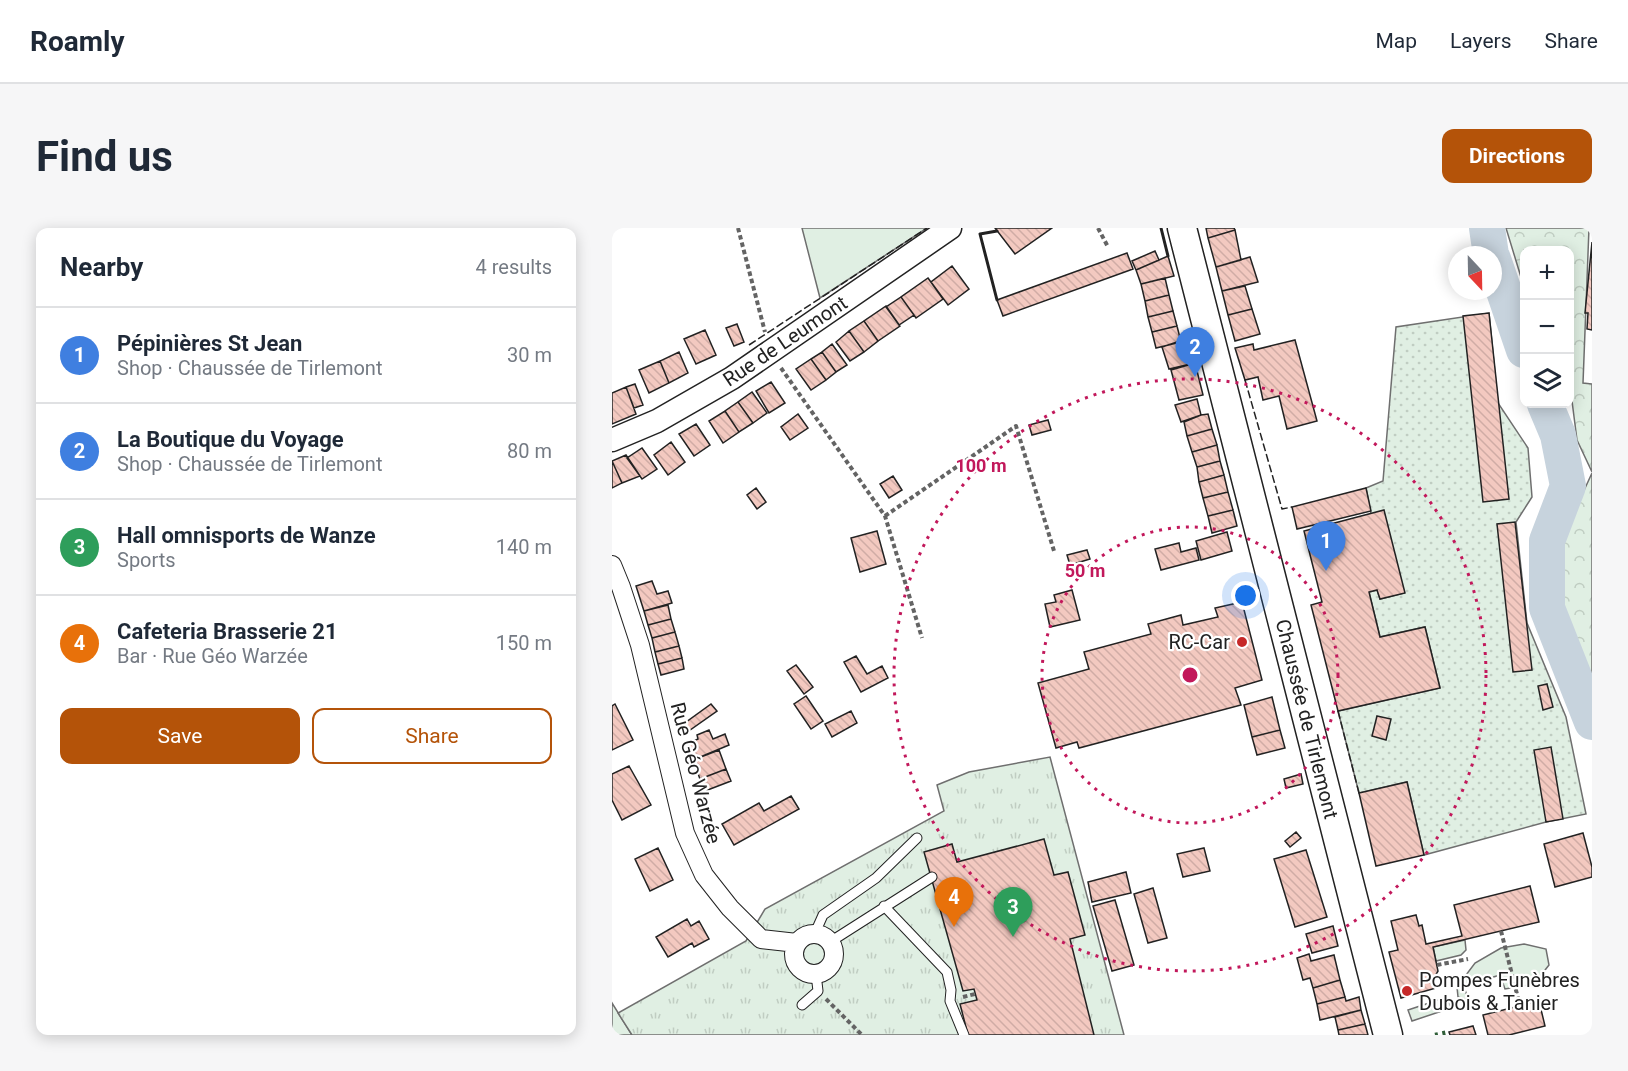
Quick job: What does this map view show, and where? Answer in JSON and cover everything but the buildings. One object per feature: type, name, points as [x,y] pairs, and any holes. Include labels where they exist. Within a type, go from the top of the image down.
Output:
[{"type":"main road","name":"Chaussée de Tirlemont","points":[[1182,228],[1388,1035]]},
{"type":"street","name":"Rue de Leumont","points":[[612,440],[657,421],[732,378],[950,228]]},
{"type":"street","name":"Rue Géo Warzée","points":[[612,565],[640,645],[685,832],[704,875],[730,908],[761,939],[797,943]]},
{"type":"street","points":[[802,937],[822,938],[834,955],[832,962],[817,983],[794,961],[794,948],[802,937]]},
{"type":"lane","points":[[917,838],[876,878],[823,915],[822,938],[884,906],[932,877]]},
{"type":"lane","points":[[884,906],[947,972],[951,990],[950,1001],[964,1035]]},
{"type":"lane","points":[[802,1005],[817,983]]},
{"type":"path","points":[[738,228],[770,352],[885,516],[922,638]]},
{"type":"path","points":[[1098,228],[1108,247]]},
{"type":"path","points":[[885,516],[1016,426],[1054,552]]},
{"type":"path","points":[[1501,931],[1520,1006]]},
{"type":"path","points":[[1437,964],[1468,959]]},
{"type":"path","points":[[817,983],[862,1035]]},
{"type":"green space","points":[[802,228],[927,228],[820,298]]},
{"type":"green space","points":[[1506,228],[1589,228],[1583,383],[1592,384],[1592,472],[1577,440],[1573,408],[1574,246],[1520,246],[1520,274]]},
{"type":"green space","points":[[1489,313],[1498,403],[1528,448],[1532,497],[1516,522],[1527,623],[1566,717],[1586,814],[1546,822],[1424,855],[1407,782],[1359,793],[1338,711],[1440,688],[1425,627],[1380,637],[1369,592],[1377,590],[1380,599],[1404,593],[1371,514],[1366,488],[1383,481],[1396,327]]},
{"type":"green space","points":[[1592,473],[1592,676],[1559,602],[1557,549]]},
{"type":"green space","points":[[1050,757],[1124,1035],[632,1035],[618,1013],[746,941],[765,909],[944,811],[937,785],[969,772]]},
{"type":"green space","points":[[1465,940],[1466,950],[1461,955],[1436,961],[1433,947]]},
{"type":"green space","points":[[1524,944],[1546,949],[1549,965],[1534,984],[1505,989],[1500,975],[1464,986],[1468,1000],[1458,997],[1457,987],[1475,963],[1501,948]]},
{"type":"green space","points":[[1447,997],[1451,1008],[1412,1021],[1408,1010]]},
{"type":"green space","points":[[612,1003],[632,1035],[612,1035]]},
{"type":"waterway","points":[[1487,228],[1490,246]]},
{"type":"waterway","points":[[1502,285],[1520,338]]},
{"type":"waterway","points":[[1547,408],[1558,435],[1568,486],[1547,541],[1547,608],[1592,722]]},
{"type":"hedge","points":[[1435,1035],[1449,1032]]},
{"type":"fence","points":[[749,345],[927,228]]},
{"type":"fence","points":[[1245,380],[1282,509],[1292,507]]},
{"type":"fence","points":[[1338,711],[1359,793]]},
{"type":"wall","points":[[1161,228],[1168,256]]},
{"type":"wall","points":[[997,231],[980,234],[997,300]]},
{"type":"place","name":"La Boutique du Voyage","points":[[1195,377]]},
{"type":"place","name":"Pépinières St Jean","points":[[1326,571]]},
{"type":"place","name":"RC-Car","points":[[1242,642]]},
{"type":"place","name":"Cafeteria Brasserie 21","points":[[954,927]]},
{"type":"place","name":"Hall omnisports de Wanze","points":[[1013,937]]},
{"type":"place","name":"Pompes Funèbres Dubois & Tanier","points":[[1407,991]]}]
